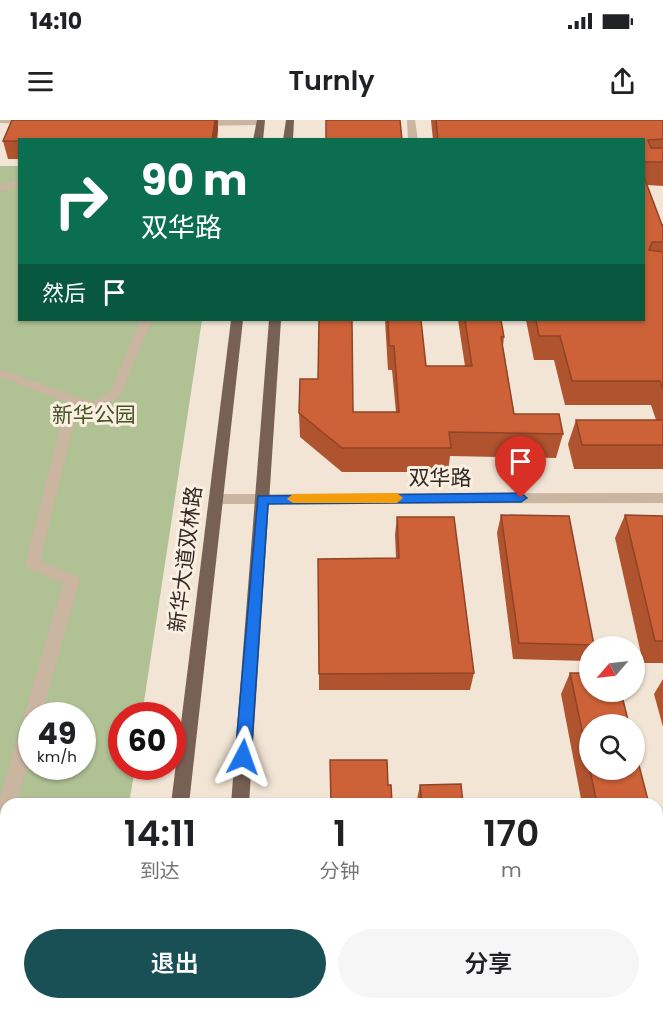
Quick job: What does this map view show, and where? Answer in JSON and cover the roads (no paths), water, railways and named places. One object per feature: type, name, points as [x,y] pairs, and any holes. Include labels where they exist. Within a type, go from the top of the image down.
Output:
[{"type":"main road","points":[[288,138],[290,120]]},
{"type":"main road","points":[[258,138],[260,122]]},
{"type":"main road","name":"新华大道双林路","points":[[181,798],[237,321]]},
{"type":"main road","points":[[240,798],[275,321]]},
{"type":"street","points":[[0,120],[36,121]]},
{"type":"street","points":[[411,120],[413,138]]},
{"type":"street","points":[[189,122],[260,122]]},
{"type":"street","points":[[0,188],[18,184]]},
{"type":"street","points":[[36,702],[72,580],[32,564],[68,422],[116,393],[146,321]]},
{"type":"street","points":[[0,373],[93,407]]},
{"type":"street","name":"双华路","points":[[216,499],[663,498]]},
{"type":"street","points":[[8,798],[18,764]]},
{"type":"park label","name":"新华公园","points":[[94,414]]}]
